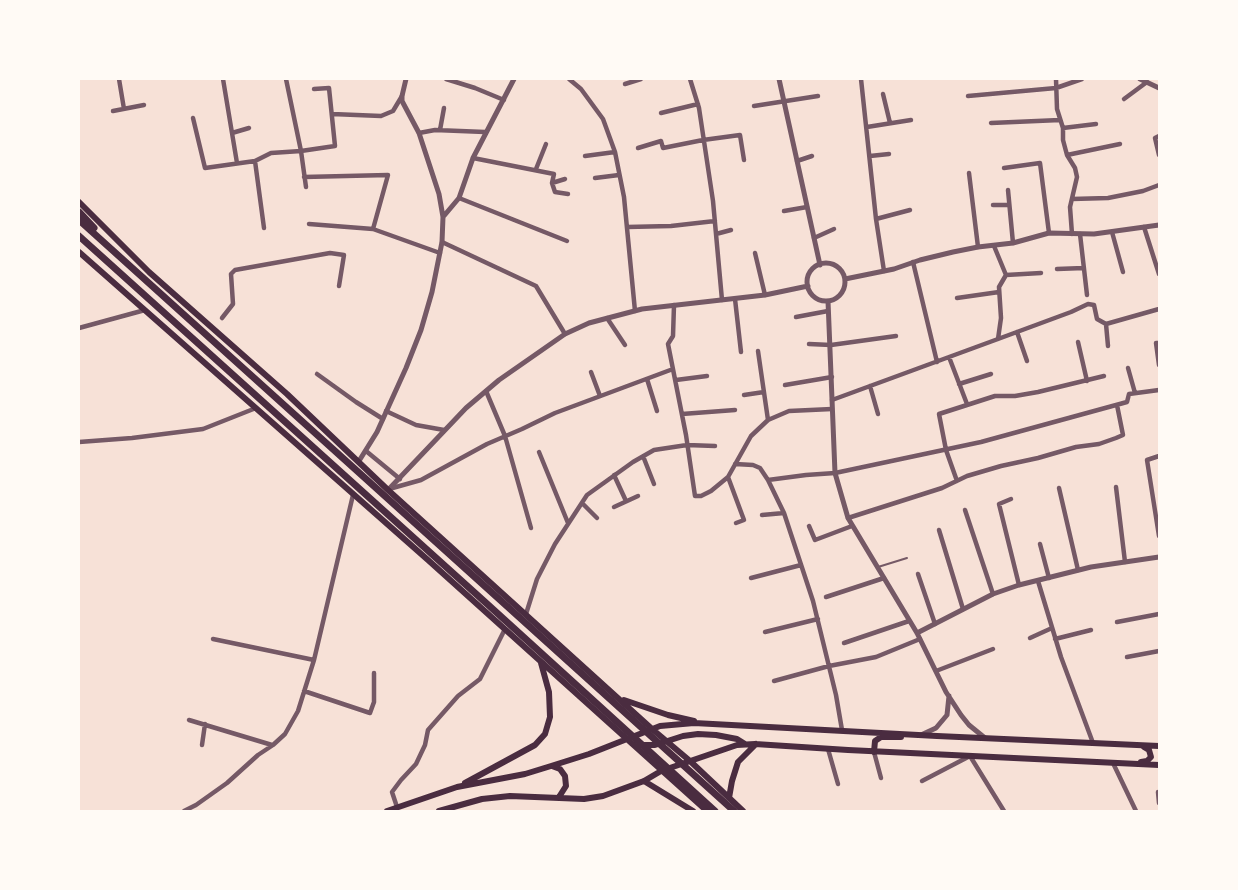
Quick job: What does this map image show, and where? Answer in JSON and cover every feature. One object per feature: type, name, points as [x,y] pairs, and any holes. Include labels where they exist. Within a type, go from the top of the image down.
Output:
[{"type":"highway","points":[[79,212],[133,269]]},
{"type":"highway","points":[[79,220],[734,811]]},
{"type":"highway","points":[[79,236],[715,811]]},
{"type":"main road","points":[[79,202],[149,272],[743,811]]},
{"type":"main road","points":[[79,252],[353,493],[707,811]]},
{"type":"main road","points":[[227,381],[247,359]]},
{"type":"main road","points":[[457,787],[535,745],[545,734],[550,717],[549,692],[540,662]]},
{"type":"main road","points":[[618,698],[668,715],[706,723]]},
{"type":"main road","points":[[387,811],[457,787],[525,774],[551,766],[652,729],[683,724],[1159,746]]},
{"type":"main road","points":[[625,740],[655,745],[683,736],[716,735],[737,739],[746,745]]},
{"type":"main road","points":[[874,752],[874,741],[881,737],[921,735]]},
{"type":"main road","points":[[729,798],[738,762],[756,744]]},
{"type":"main road","points":[[439,811],[482,799],[510,796],[584,799],[603,796],[622,791],[661,771],[730,747],[756,744],[1159,765]]},
{"type":"main road","points":[[1136,764],[1151,757],[1149,750],[1141,745]]},
{"type":"main road","points":[[551,766],[560,769],[565,776],[566,786],[559,797]]},
{"type":"main road","points":[[644,781],[693,811]]},
{"type":"street","points":[[119,79],[124,109]]},
{"type":"street","points":[[223,79],[237,163]]},
{"type":"street","points":[[286,79],[306,187]]},
{"type":"street","points":[[359,461],[383,419],[421,330],[442,242],[443,217],[439,194],[419,133],[402,101],[406,79]]},
{"type":"street","points":[[447,79],[504,100]]},
{"type":"street","points":[[443,217],[459,198],[485,132],[514,79]]},
{"type":"street","points":[[569,79],[581,89],[603,119],[615,152],[627,227],[635,311]]},
{"type":"street","points":[[625,84],[641,79]]},
{"type":"street","points":[[690,79],[698,104],[715,221],[722,300]]},
{"type":"street","points":[[779,79],[820,265]]},
{"type":"street","points":[[861,79],[884,271]]},
{"type":"street","points":[[1056,79],[1063,140],[1077,177],[1070,207],[1072,234]]},
{"type":"street","points":[[968,96],[1056,88],[1082,79]]},
{"type":"street","points":[[1140,79],[1159,88]]},
{"type":"street","points":[[1124,99],[1147,82]]},
{"type":"street","points":[[193,118],[205,168],[255,161],[271,153],[301,152],[335,146],[329,88],[314,89]]},
{"type":"street","points":[[883,94],[890,123]]},
{"type":"street","points":[[332,114],[381,116],[393,110],[402,96]]},
{"type":"street","points":[[754,106],[818,96]]},
{"type":"street","points":[[661,113],[698,104]]},
{"type":"street","points":[[113,111],[144,105]]},
{"type":"street","points":[[440,130],[444,108]]},
{"type":"street","points":[[867,127],[911,120]]},
{"type":"street","points":[[991,123],[1060,120]]},
{"type":"street","points":[[1063,128],[1096,124]]},
{"type":"street","points":[[232,133],[249,128]]},
{"type":"street","points":[[419,133],[440,130],[485,132]]},
{"type":"street","points":[[638,148],[661,141],[663,148],[740,135],[744,160]]},
{"type":"street","points":[[1159,136],[1155,138],[1159,155]]},
{"type":"street","points":[[536,169],[546,144]]},
{"type":"street","points":[[1067,155],[1121,144]]},
{"type":"street","points":[[585,156],[615,152]]},
{"type":"street","points":[[870,156],[889,154]]},
{"type":"street","points":[[797,162],[812,156]]},
{"type":"street","points":[[473,158],[554,174],[552,183],[555,192],[568,194]]},
{"type":"street","points":[[255,161],[264,228]]},
{"type":"street","points":[[1004,168],[1040,163],[1049,233]]},
{"type":"street","points":[[969,173],[978,247]]},
{"type":"street","points":[[304,177],[388,175],[373,229]]},
{"type":"street","points":[[595,178],[619,176]]},
{"type":"street","points":[[552,183],[565,179]]},
{"type":"street","points":[[1072,199],[1108,198],[1159,185]]},
{"type":"street","points":[[1007,190],[1013,243]]},
{"type":"street","points":[[459,198],[567,241]]},
{"type":"street","points":[[993,205],[1009,205]]},
{"type":"street","points":[[784,211],[807,207]]},
{"type":"street","points":[[876,219],[910,210]]},
{"type":"street","points":[[627,227],[715,221]]},
{"type":"street","points":[[309,224],[373,229],[440,253]]},
{"type":"street","points":[[845,279],[1049,233],[1112,232],[1159,225]]},
{"type":"street","points":[[1144,227],[1159,274]]},
{"type":"street","points":[[814,238],[834,229]]},
{"type":"street","points":[[716,234],[731,230]]},
{"type":"street","points":[[1112,232],[1123,272]]},
{"type":"street","points":[[1080,234],[1087,295]]},
{"type":"street","points":[[442,242],[536,286],[565,334]]},
{"type":"street","points":[[994,246],[1006,275]]},
{"type":"street","points":[[222,318],[233,303],[231,274],[235,270],[330,253],[344,256],[340,286]]},
{"type":"street","points":[[755,253],[765,295]]},
{"type":"street","points":[[913,262],[937,362]]},
{"type":"street","points":[[820,265],[836,266],[845,279],[839,296],[828,301],[813,296],[808,286],[811,271],[820,265]]},
{"type":"street","points":[[1057,269],[1084,268]]},
{"type":"street","points":[[1006,275],[1041,273]]},
{"type":"street","points":[[999,339],[999,286],[1006,275]]},
{"type":"street","points":[[388,490],[466,408],[499,380],[565,334],[589,323],[635,311],[765,295],[808,286]]},
{"type":"street","points":[[957,298],[999,292]]},
{"type":"street","points":[[735,299],[741,352]]},
{"type":"street","points":[[828,301],[835,473],[848,518],[919,636],[949,696],[968,725],[985,738]]},
{"type":"street","points":[[832,400],[1088,304],[1094,305],[1097,319],[1106,324],[1159,309]]},
{"type":"street","points":[[674,305],[673,336],[667,344],[676,380],[695,496],[711,491],[728,477],[751,436],[768,420],[789,411],[832,409]]},
{"type":"street","points":[[79,328],[145,310]]},
{"type":"street","points":[[796,317],[828,310]]},
{"type":"street","points":[[607,318],[625,345]]},
{"type":"street","points":[[1106,324],[1108,346]]},
{"type":"street","points":[[1017,332],[1027,360]]},
{"type":"street","points":[[808,344],[831,345],[896,337]]},
{"type":"street","points":[[1078,342],[1087,381]]},
{"type":"street","points":[[1159,343],[1156,344],[1159,365]]},
{"type":"street","points":[[758,351],[768,420]]},
{"type":"street","points":[[948,357],[967,404]]},
{"type":"street","points":[[1128,368],[1135,393]]},
{"type":"street","points":[[388,490],[421,480],[487,444],[555,413],[673,369]]},
{"type":"street","points":[[592,372],[600,396]]},
{"type":"street","points":[[317,374],[383,419]]},
{"type":"street","points":[[959,384],[991,374]]},
{"type":"street","points":[[676,380],[707,376]]},
{"type":"street","points":[[957,481],[946,450],[939,414],[995,396],[1015,396],[1104,376]]},
{"type":"street","points":[[785,385],[832,377]]},
{"type":"street","points":[[647,379],[657,411]]},
{"type":"street","points":[[870,386],[878,414]]},
{"type":"street","points":[[768,480],[835,473],[981,442],[1127,402],[1129,394],[1159,390]]},
{"type":"street","points":[[486,391],[505,436],[531,527]]},
{"type":"street","points":[[744,395],[764,392]]},
{"type":"street","points":[[848,518],[903,502],[967,476],[1076,447],[1099,444],[1124,435],[1117,405]]},
{"type":"street","points":[[79,442],[203,429],[257,408]]},
{"type":"street","points":[[682,414],[736,410]]},
{"type":"street","points":[[386,411],[416,425],[444,430]]},
{"type":"street","points":[[526,614],[537,579],[555,544],[587,495],[654,450],[687,445],[715,446]]},
{"type":"street","points":[[366,451],[400,479]]},
{"type":"street","points":[[539,452],[568,524]]},
{"type":"street","points":[[643,456],[654,484]]},
{"type":"street","points":[[1159,456],[1147,460],[1159,536]]},
{"type":"street","points":[[735,464],[760,468],[784,513],[818,619],[842,730]]},
{"type":"street","points":[[614,475],[626,501]]},
{"type":"street","points":[[728,477],[744,520],[736,523]]},
{"type":"street","points":[[1116,487],[1125,562]]},
{"type":"street","points":[[1059,488],[1079,570]]},
{"type":"street","points":[[184,811],[227,783],[273,745],[285,734],[298,711],[314,660],[353,493]]},
{"type":"street","points":[[614,507],[638,496]]},
{"type":"street","points":[[1010,499],[999,504],[1019,585]]},
{"type":"street","points":[[582,503],[597,518]]},
{"type":"street","points":[[965,510],[993,594]]},
{"type":"street","points":[[762,515],[784,513]]},
{"type":"street","points":[[809,526],[816,540],[852,526]]},
{"type":"street","points":[[939,530],[963,609]]},
{"type":"street","points":[[1040,544],[1049,578]]},
{"type":"street","points":[[774,681],[876,657],[919,636],[963,609],[1019,585],[1079,570],[1159,557]]},
{"type":"street","points":[[751,578],[801,565]]},
{"type":"street","points":[[918,574],[935,624]]},
{"type":"street","points":[[826,597],[884,578]]},
{"type":"street","points":[[1038,581],[1055,639],[1093,743]]},
{"type":"street","points":[[1116,622],[1159,614]]},
{"type":"street","points":[[765,632],[818,619]]},
{"type":"street","points":[[844,643],[909,621]]},
{"type":"street","points":[[1030,638],[1052,628]]},
{"type":"street","points":[[397,807],[392,792],[416,764],[425,745],[428,730],[458,696],[480,679],[505,629]]},
{"type":"street","points":[[1055,639],[1091,630]]},
{"type":"street","points":[[214,639],[314,660]]},
{"type":"street","points":[[936,671],[993,649]]},
{"type":"street","points":[[1127,657],[1159,651]]},
{"type":"street","points":[[304,691],[370,713],[374,702],[374,673]]},
{"type":"street","points":[[921,735],[936,728],[947,715],[949,696]]},
{"type":"street","points":[[189,720],[273,745]]},
{"type":"street","points":[[202,745],[205,724]]},
{"type":"street","points":[[828,749],[838,783]]},
{"type":"street","points":[[874,752],[881,778]]},
{"type":"street","points":[[922,781],[970,756],[1004,811]]},
{"type":"street","points":[[1113,763],[1136,811]]},
{"type":"street","points":[[1159,792],[1159,803]]},
{"type":"lane","points":[[877,567],[907,558]]}]
